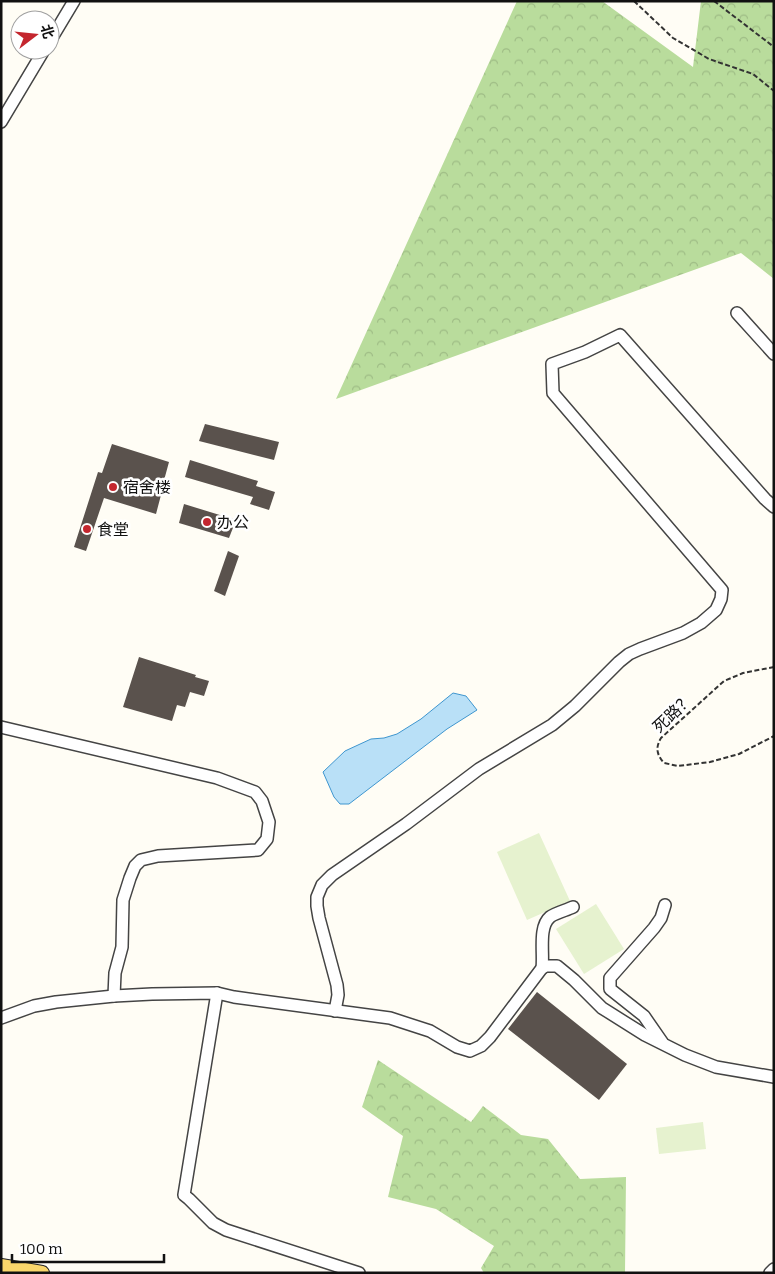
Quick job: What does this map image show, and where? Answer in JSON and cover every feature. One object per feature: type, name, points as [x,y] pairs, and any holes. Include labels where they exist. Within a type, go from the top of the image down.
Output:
[{"type":"main road","points":[[1,1266],[42,1273]]},
{"type":"street","points":[[60,24],[74,1]]},
{"type":"street","points":[[1,122],[38,60]]},
{"type":"street","points":[[737,313],[774,354]]},
{"type":"street","points":[[335,1011],[338,995],[337,985],[317,906],[317,897],[322,885],[332,875],[406,824],[479,769],[552,725],[575,706],[629,654],[640,648],[683,633],[716,610],[721,600],[722,590],[553,393],[552,364],[585,352],[620,335],[774,507]]},
{"type":"street","points":[[1,727],[217,778],[254,792],[262,801],[266,810],[269,822],[267,839],[258,850],[158,856],[141,860],[135,866],[123,900],[122,947],[115,973],[114,996]]},
{"type":"street","points":[[664,1045],[644,1016],[610,989],[610,978],[654,928],[665,905]]},
{"type":"street","points":[[1,1018],[34,1006],[114,996],[216,993],[390,1018],[430,1031],[457,1047],[470,1051],[481,1046],[490,1037],[542,968],[544,926],[550,917],[573,907]]},
{"type":"street","points":[[542,968],[557,966],[602,1008],[645,1036],[685,1056],[716,1067],[774,1077]]},
{"type":"street","points":[[216,993],[184,1195],[213,1223],[226,1230],[359,1273]]},
{"type":"street","points":[[770,1273],[774,1269]]},
{"type":"path","points":[[634,1],[673,38],[709,59],[753,74],[774,92]]},
{"type":"path","points":[[714,1],[774,47]]},
{"type":"path","name":"死路？","points":[[774,667],[743,673],[724,681],[661,738],[656,748],[657,754],[664,764],[678,766],[710,762],[740,754],[774,736]]},
{"type":"green space","points":[[517,1],[602,1],[693,67],[701,1],[774,1],[774,279],[741,253],[336,399]]},
{"type":"green space","points":[[539,833],[570,901],[527,920],[497,852]]},
{"type":"green space","points":[[596,904],[624,949],[584,974],[556,929]]},
{"type":"green space","points":[[378,1060],[471,1122],[483,1106],[521,1135],[548,1139],[580,1179],[626,1177],[625,1273],[484,1273],[481,1268],[494,1246],[436,1209],[388,1197],[403,1136],[362,1107]]},
{"type":"green space","points":[[703,1122],[706,1149],[659,1154],[656,1128]]},
{"type":"water","points":[[453,693],[466,696],[477,710],[447,729],[349,804],[340,804],[334,797],[323,772],[345,751],[371,739],[397,734],[421,719]]},
{"type":"building","points":[[205,424],[279,442],[274,460],[199,441]]},
{"type":"building","points":[[112,444],[169,462],[161,495],[156,514],[104,498],[86,551],[74,547],[98,472],[102,473]]},
{"type":"building","points":[[190,460],[258,481],[256,486],[275,492],[269,510],[250,504],[253,497],[185,477]]},
{"type":"building","name":"办公","points":[[184,504],[236,520],[229,538],[179,523]]},
{"type":"building","points":[[228,551],[239,556],[225,596],[214,591]]},
{"type":"building","points":[[139,657],[209,681],[204,696],[190,692],[185,707],[177,705],[172,721],[123,707]]},
{"type":"building","points":[[537,992],[627,1064],[599,1100],[508,1029]]},
{"type":"place","name":"宿舍楼","points":[[113,487]]},
{"type":"place","name":"办公","points":[[207,522]]},
{"type":"place","name":"食堂","points":[[87,529]]}]
